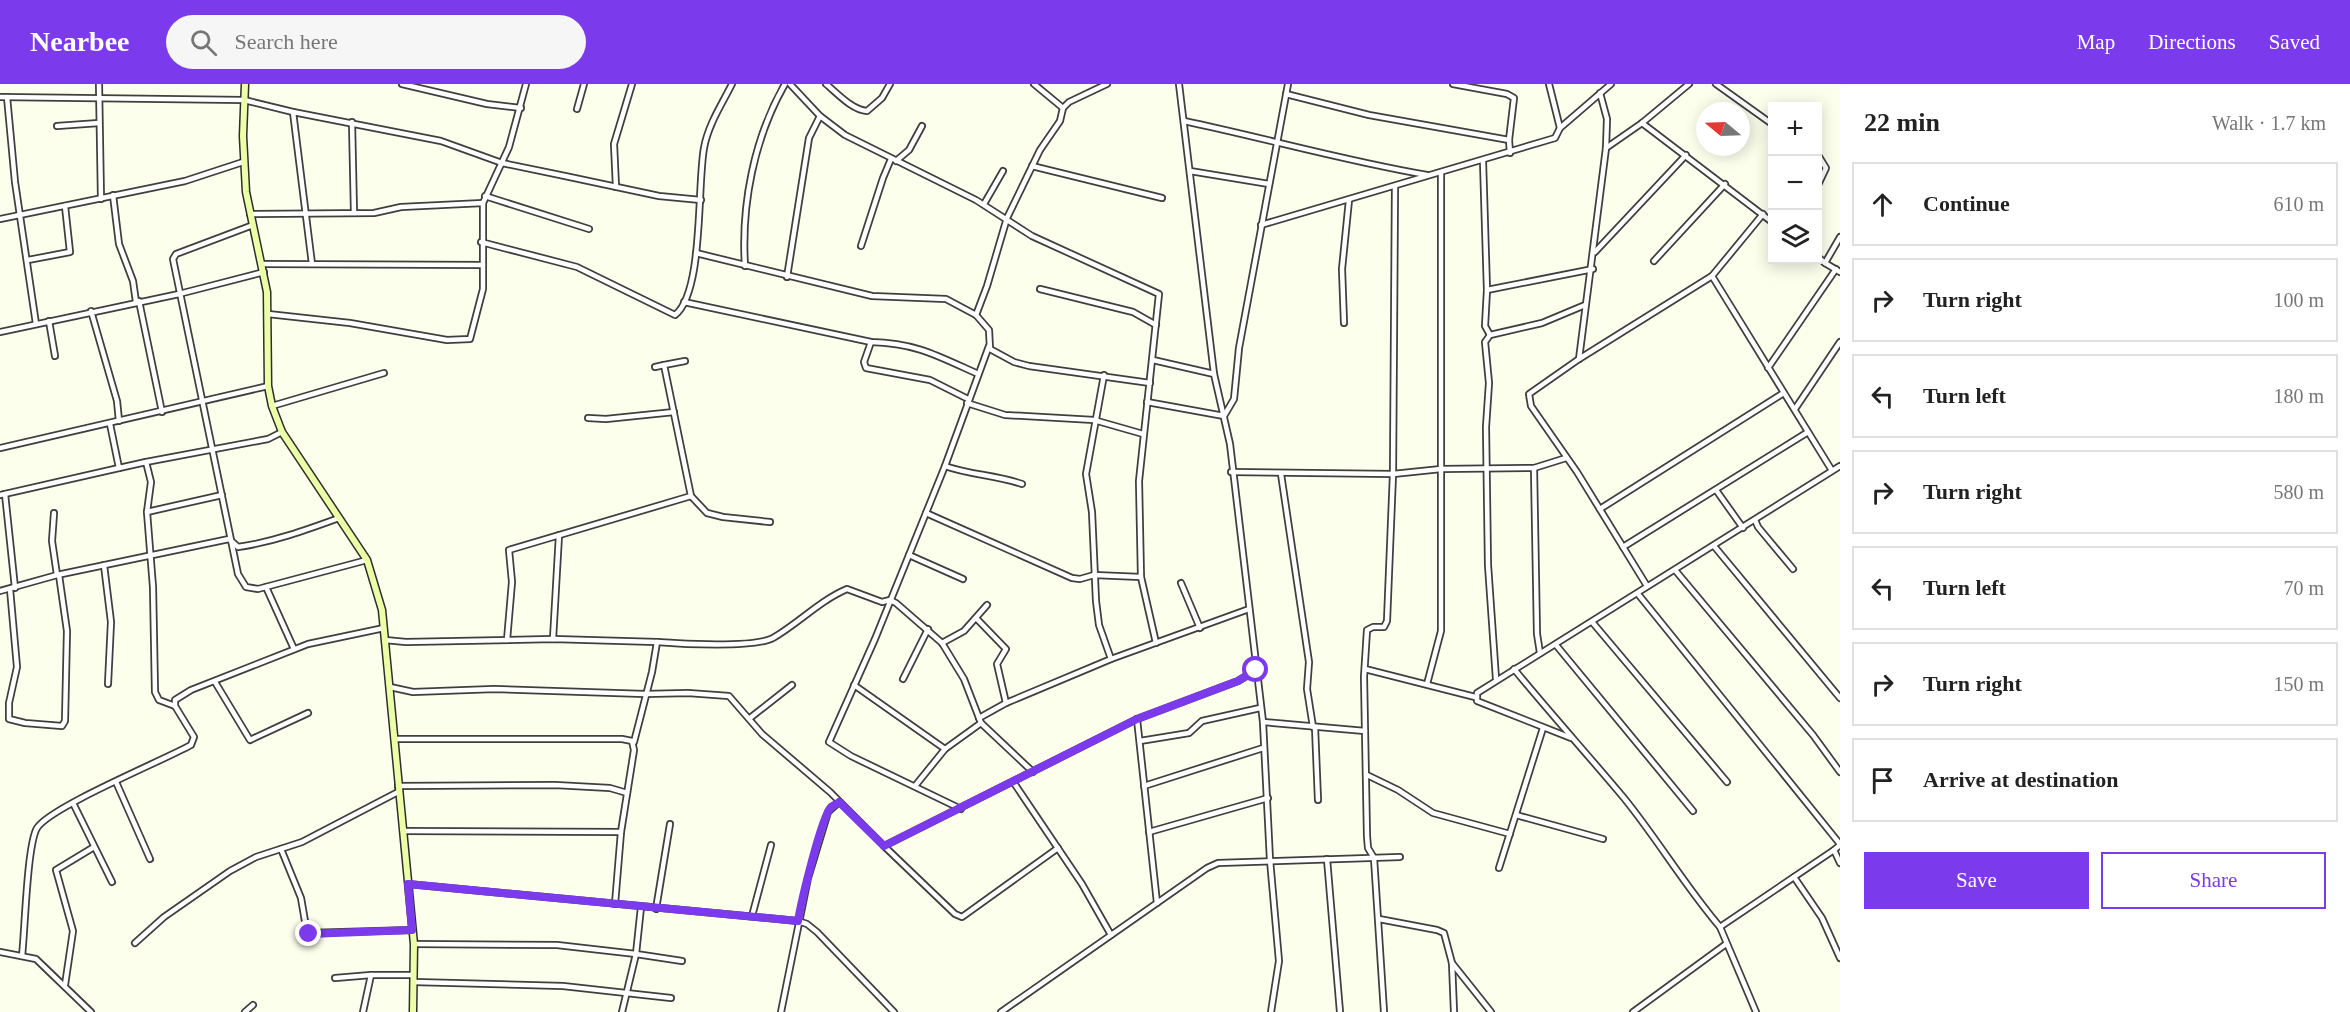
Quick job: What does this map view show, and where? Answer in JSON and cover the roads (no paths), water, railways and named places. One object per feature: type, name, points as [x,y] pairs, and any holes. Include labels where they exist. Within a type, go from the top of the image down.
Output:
[{"type":"street","points":[[99,84],[101,199]]},
{"type":"street","points":[[244,84],[243,162],[250,214],[264,272],[268,314],[268,386],[272,406],[282,432],[367,560],[380,602],[414,944],[413,1012]]},
{"type":"street","points":[[402,84],[487,104],[521,108]]},
{"type":"street","points":[[268,314],[350,323],[467,341],[473,331],[483,289],[481,242],[483,203],[502,163],[521,108],[526,84]]},
{"type":"street","points":[[576,109],[584,84]]},
{"type":"street","points":[[616,187],[614,144],[632,84]]},
{"type":"street","points":[[481,242],[577,267],[669,315],[675,315],[680,311],[684,302],[696,253],[707,136],[732,84]]},
{"type":"street","points":[[745,266],[744,222],[755,162],[769,116],[785,84]]},
{"type":"street","points":[[790,84],[820,116],[845,135],[984,204],[1032,236],[1156,292],[1159,297],[1139,481],[1141,577],[1156,643]]},
{"type":"street","points":[[829,85],[848,103],[861,111],[867,111],[882,98],[890,84]]},
{"type":"street","points":[[1034,84],[1063,108]]},
{"type":"street","points":[[976,315],[987,286],[1006,218],[1032,166],[1060,121],[1063,108],[1069,102],[1107,84]]},
{"type":"street","points":[[1179,84],[1214,374],[1224,416],[1263,722],[1270,860],[1279,961],[1271,1012]]},
{"type":"street","points":[[1224,416],[1234,399],[1239,348],[1288,84]]},
{"type":"street","points":[[1453,84],[1511,95],[1515,101],[1509,141],[1510,153]]},
{"type":"street","points":[[1549,84],[1560,128]]},
{"type":"street","points":[[1261,225],[1555,138],[1560,128],[1611,84]]},
{"type":"street","points":[[1606,148],[1642,123],[1689,84]]},
{"type":"street","points":[[1716,84],[1768,120]]},
{"type":"street","points":[[1579,358],[1585,305],[1593,269],[1606,148],[1607,119],[1600,93]]},
{"type":"street","points":[[1286,94],[1369,115],[1509,141]]},
{"type":"street","points":[[0,97],[244,100],[441,141],[502,163],[659,196],[701,200]]},
{"type":"street","points":[[7,97],[20,216],[36,324]]},
{"type":"street","points":[[293,112],[312,264]]},
{"type":"street","points":[[787,277],[809,138],[820,116]]},
{"type":"street","points":[[1184,121],[1277,141],[1357,163],[1430,176]]},
{"type":"street","points":[[352,122],[354,213]]},
{"type":"street","points":[[57,126],[99,123]]},
{"type":"street","points":[[1642,123],[1768,218]]},
{"type":"street","points":[[861,246],[883,178],[894,160],[909,150],[922,126]]},
{"type":"street","points":[[1595,252],[1686,155]]},
{"type":"street","points":[[1483,161],[1487,290],[1485,326],[1490,335]]},
{"type":"street","points":[[0,219],[185,181],[243,162]]},
{"type":"street","points":[[1822,162],[1826,168],[1822,176]]},
{"type":"street","points":[[1032,166],[1162,198]]},
{"type":"street","points":[[984,204],[1003,171]]},
{"type":"street","points":[[1191,171],[1269,184]]},
{"type":"street","points":[[1427,684],[1441,631],[1441,173]]},
{"type":"street","points":[[1654,261],[1725,184]]},
{"type":"street","points":[[1384,1012],[1374,858],[1368,848],[1364,641],[1367,630],[1386,625],[1394,474],[1395,186]]},
{"type":"street","points":[[113,195],[119,244],[133,281],[162,412]]},
{"type":"street","points":[[485,196],[589,229]]},
{"type":"street","points":[[1344,322],[1342,269],[1348,200]]},
{"type":"street","points":[[250,214],[354,213],[483,203]]},
{"type":"street","points":[[28,260],[70,252],[65,206]]},
{"type":"street","points":[[1647,586],[1545,423],[1531,406],[1529,394],[1579,358],[1712,276],[1763,214]]},
{"type":"street","points":[[253,225],[176,254],[173,260],[213,448],[229,539],[241,583],[249,589],[266,587],[367,560]]},
{"type":"street","points":[[1825,263],[1840,237]]},
{"type":"street","points":[[696,253],[872,296],[946,299],[976,315],[988,330],[989,346],[945,466],[829,740],[830,744],[961,808]]},
{"type":"street","points":[[1768,368],[1838,271],[1822,260]]},
{"type":"street","points":[[262,264],[483,265]]},
{"type":"street","points":[[1487,290],[1593,269]]},
{"type":"street","points":[[0,332],[137,301],[179,294],[264,272]]},
{"type":"street","points":[[1712,276],[1782,394],[1795,410],[1831,469]]},
{"type":"street","points":[[1040,290],[1133,312],[1156,325]]},
{"type":"street","points":[[684,302],[871,342],[901,343],[932,352],[978,374]]},
{"type":"street","points":[[1496,680],[1489,613],[1486,468],[1489,383],[1485,342],[1490,335],[1542,323],[1585,305]]},
{"type":"street","points":[[91,312],[117,401],[119,421]]},
{"type":"street","points":[[49,321],[55,356]]},
{"type":"street","points":[[871,342],[864,362],[866,368],[930,380],[968,401],[1005,415],[1094,420],[1143,434]]},
{"type":"street","points":[[1795,410],[1840,342]]},
{"type":"street","points":[[989,346],[994,353],[1029,366],[1150,383]]},
{"type":"street","points":[[1153,360],[1214,374]]},
{"type":"street","points":[[655,367],[685,361]]},
{"type":"street","points":[[664,365],[691,496],[707,513],[723,518],[770,522]]},
{"type":"street","points":[[272,406],[384,373]]},
{"type":"street","points":[[1104,375],[1086,474],[1092,512],[1094,575],[1100,625],[1111,660]]},
{"type":"street","points":[[0,448],[268,386]]},
{"type":"street","points":[[1600,509],[1782,394]]},
{"type":"street","points":[[1147,402],[1224,416]]},
{"type":"street","points":[[588,418],[606,420],[674,412]]},
{"type":"street","points":[[110,424],[118,468]]},
{"type":"street","points":[[9,719],[9,703],[17,672],[13,588],[3,494],[213,448],[268,439],[282,432]]},
{"type":"street","points":[[1623,547],[1808,432]]},
{"type":"street","points":[[1231,472],[1394,474],[1486,468],[1534,468],[1566,459]]},
{"type":"street","points":[[22,956],[33,837],[41,823],[73,803],[184,749],[194,741],[191,731],[175,706],[159,700],[155,692],[153,587],[147,512],[151,482],[146,462]]},
{"type":"street","points":[[945,466],[962,472],[1002,477],[1022,484]]},
{"type":"street","points":[[1365,669],[1427,684],[1460,696],[1475,697],[1496,680],[1593,623],[1831,469],[1840,466]]},
{"type":"street","points":[[1534,468],[1537,634],[1540,653]]},
{"type":"street","points":[[1281,474],[1309,662],[1307,689],[1314,727],[1318,800]]},
{"type":"street","points":[[1716,490],[1743,528]]},
{"type":"street","points":[[147,512],[222,495]]},
{"type":"street","points":[[507,640],[512,582],[509,550],[691,496]]},
{"type":"street","points":[[1,720],[9,719],[59,726],[64,724],[67,631],[52,541],[54,513]]},
{"type":"street","points":[[926,513],[1072,578],[1080,579],[1094,575],[1141,577]]},
{"type":"street","points":[[229,539],[238,547],[251,545],[296,534],[339,518]]},
{"type":"street","points":[[1755,520],[1758,527],[1793,569]]},
{"type":"street","points":[[553,639],[559,535]]},
{"type":"street","points":[[0,591],[58,575],[229,539]]},
{"type":"street","points":[[1714,546],[1840,698]]},
{"type":"street","points":[[909,555],[963,579]]},
{"type":"street","points":[[104,565],[111,622],[108,684]]},
{"type":"street","points":[[1675,570],[1813,735],[1840,772]]},
{"type":"street","points":[[1181,583],[1200,628]]},
{"type":"street","points":[[266,587],[294,649]]},
{"type":"street","points":[[385,640],[406,642],[553,639],[713,646],[767,640],[828,598],[847,589],[882,603],[890,600]]},
{"type":"street","points":[[1638,594],[1840,844],[1719,927]]},
{"type":"street","points":[[890,600],[928,629],[942,643],[964,679],[980,720],[1032,772]]},
{"type":"street","points":[[942,643],[964,631],[987,605]]},
{"type":"street","points":[[915,786],[945,749],[980,720],[1006,703],[1111,660],[1249,609]]},
{"type":"street","points":[[976,618],[1006,649],[997,664],[1006,703]]},
{"type":"street","points":[[1593,623],[1727,782]]},
{"type":"street","points":[[175,706],[177,698],[294,649],[384,628]]},
{"type":"street","points":[[903,679],[928,629]]},
{"type":"street","points":[[615,904],[621,832],[634,742],[652,672],[657,642]]},
{"type":"street","points":[[1556,645],[1693,811]]},
{"type":"street","points":[[1514,669],[1570,738],[1624,798],[1668,856],[1695,899],[1719,927],[1756,1012]]},
{"type":"street","points":[[884,846],[1014,783],[1137,719],[1238,681],[1256,670]]},
{"type":"street","points":[[214,682],[250,740],[308,713]]},
{"type":"street","points":[[750,718],[792,685]]},
{"type":"street","points":[[854,685],[945,749]]},
{"type":"street","points":[[390,687],[413,692],[494,689],[729,696],[762,734],[830,792],[955,914],[962,917],[1058,848]]},
{"type":"street","points":[[1475,697],[1477,701],[1570,738]]},
{"type":"street","points":[[1140,741],[1189,733],[1202,721],[1260,708]]},
{"type":"street","points":[[1137,719],[1157,903]]},
{"type":"street","points":[[1263,722],[1365,731]]},
{"type":"street","points":[[1499,868],[1544,728]]},
{"type":"street","points":[[394,739],[622,739],[634,742]]},
{"type":"street","points":[[1144,786],[1263,748]]},
{"type":"street","points":[[1367,775],[1398,790],[1433,813],[1510,834]]},
{"type":"street","points":[[116,782],[150,859]]},
{"type":"street","points":[[1014,783],[1112,935]]},
{"type":"street","points":[[135,943],[164,916],[230,871],[256,857],[302,842],[398,789],[555,784],[610,788],[627,793]]},
{"type":"street","points":[[1149,832],[1268,798]]},
{"type":"street","points":[[781,1012],[798,921],[828,812],[839,802]]},
{"type":"street","points":[[73,803],[112,882]]},
{"type":"street","points":[[1516,815],[1603,839]]},
{"type":"street","points":[[656,909],[670,824]]},
{"type":"street","points":[[403,831],[621,832]]},
{"type":"street","points":[[752,916],[771,845]]},
{"type":"street","points":[[65,985],[73,931],[56,870],[94,847]]},
{"type":"street","points":[[281,849],[301,898],[307,933],[412,930]]},
{"type":"street","points":[[1834,850],[1840,863]]},
{"type":"street","points":[[1001,1012],[1207,868],[1218,863],[1400,857]]},
{"type":"street","points":[[1327,859],[1340,1012]]},
{"type":"street","points":[[1794,877],[1822,918],[1840,958]]},
{"type":"street","points":[[408,884],[798,921],[818,932],[894,1012]]},
{"type":"street","points":[[622,1012],[636,954],[642,907]]},
{"type":"street","points":[[1379,919],[1441,931],[1446,937],[1452,963],[1454,1012]]},
{"type":"street","points":[[414,944],[557,945],[682,961]]},
{"type":"street","points":[[1633,1012],[1726,944]]},
{"type":"street","points":[[0,952],[36,959],[91,1012]]},
{"type":"street","points":[[1452,963],[1491,1012]]},
{"type":"street","points":[[363,1012],[371,975]]},
{"type":"street","points":[[335,978],[414,975]]},
{"type":"street","points":[[414,982],[563,986],[671,998]]},
{"type":"street","points":[[245,1012],[254,1005]]}]
